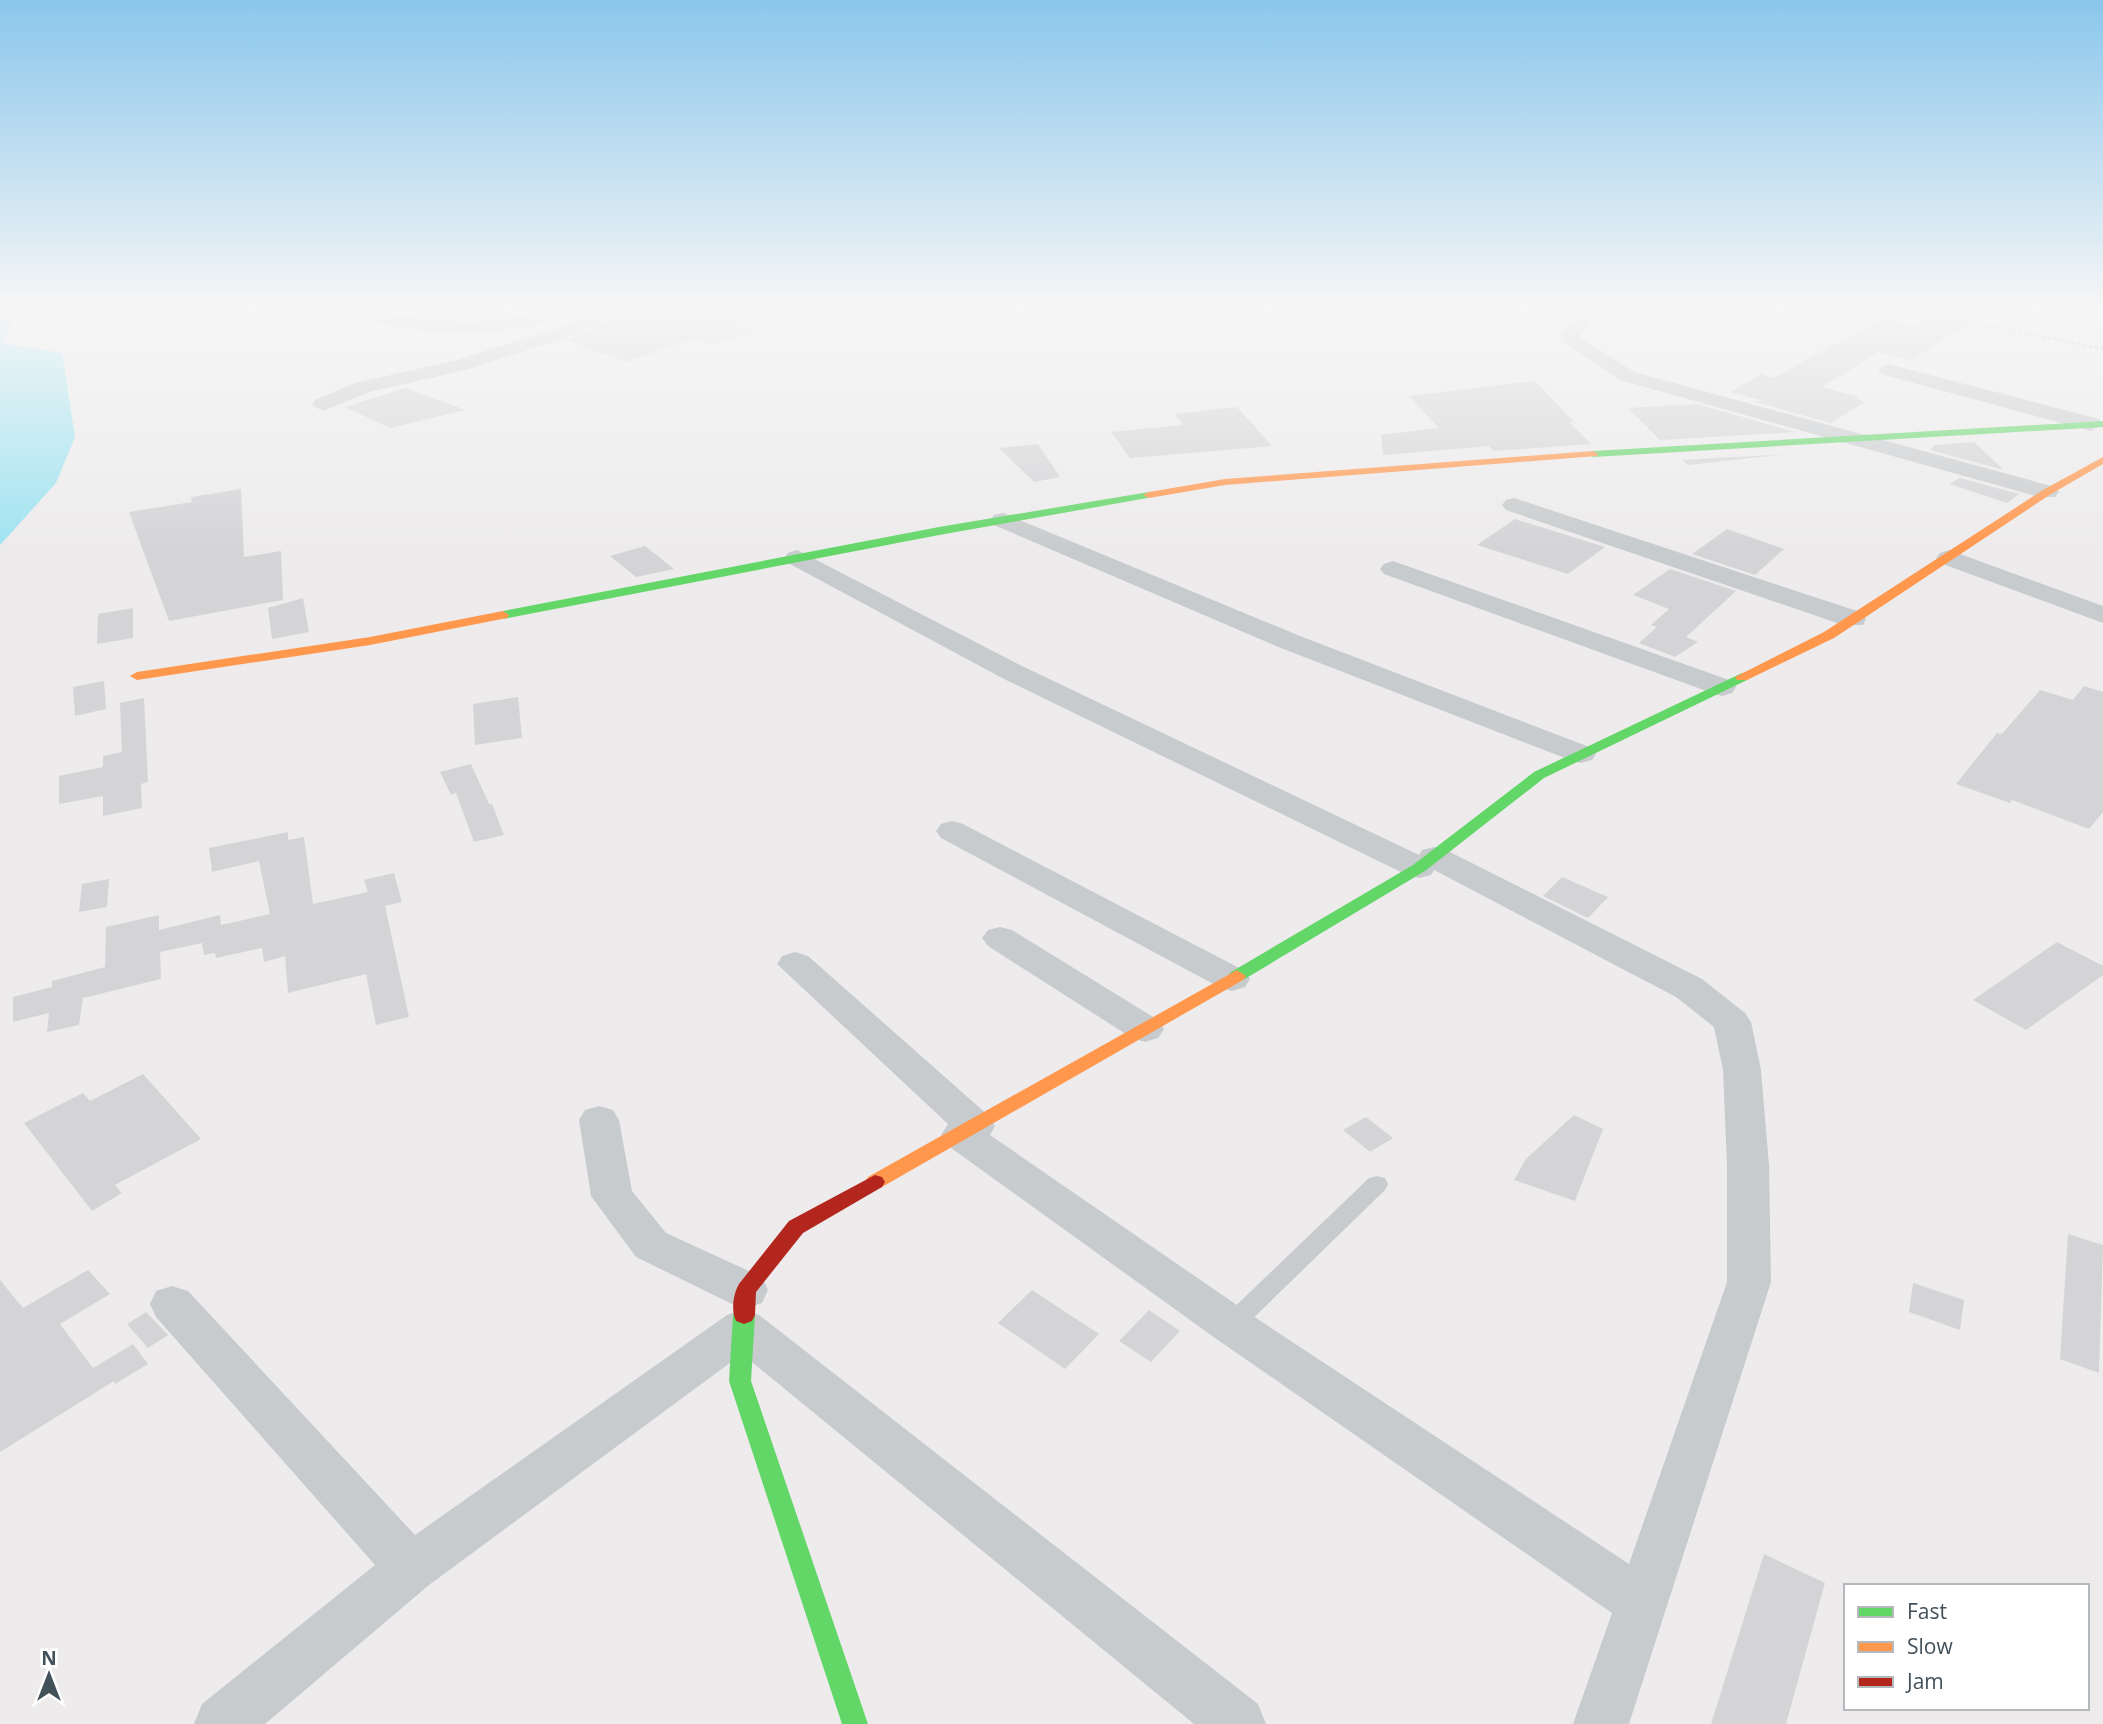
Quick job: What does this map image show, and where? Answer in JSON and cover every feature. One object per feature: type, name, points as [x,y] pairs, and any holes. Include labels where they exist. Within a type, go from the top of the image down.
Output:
[{"type":"street","points":[[323,405],[357,389]]},
{"type":"street","points":[[1672,389],[1791,425],[2048,492]]},
{"type":"street","points":[[1963,389],[2097,424]]},
{"type":"street","points":[[136,677],[370,641],[797,558],[1224,481],[1845,438],[2097,424]]},
{"type":"street","points":[[222,1724],[411,1569],[745,1309],[796,1227],[1145,1029],[1426,862],[1539,775],[1829,635],[2048,492],[2103,460]]},
{"type":"street","points":[[1514,505],[1853,619]]},
{"type":"street","points":[[1003,520],[1120,573],[1338,662],[1581,754]]},
{"type":"street","points":[[797,558],[1014,673],[1426,862],[1689,988],[1732,1022],[1743,1084],[1748,1166],[1749,1282],[1601,1724]]},
{"type":"street","points":[[1949,558],[2103,615]]},
{"type":"street","points":[[1393,569],[1722,687]]},
{"type":"street","points":[[952,831],[1231,979]]},
{"type":"street","points":[[1000,938],[1145,1029]]},
{"type":"street","points":[[795,964],[968,1130],[1231,1325],[1642,1603]]},
{"type":"street","points":[[599,1120],[612,1196],[651,1245],[745,1309],[1238,1724]]},
{"type":"street","points":[[172,1304],[411,1569]]},
{"type":"street","points":[[745,1309],[740,1381],[855,1724]]},
{"type":"lane","points":[[1231,1325],[1377,1184]]},
{"type":"water","points":[[0,389],[68,389],[75,437],[56,483],[0,545]]},
{"type":"building","points":[[400,389],[409,389],[465,410],[390,428],[345,407]]},
{"type":"building","points":[[1464,389],[1543,389],[1591,444],[1493,451],[1489,446],[1383,455],[1381,435],[1439,428],[1409,396]]},
{"type":"building","points":[[1735,389],[1831,389],[1859,397],[1856,399],[1864,402],[1831,423],[1752,401],[1763,401],[1731,392]]},
{"type":"building","points":[[1697,404],[1795,432],[1660,440],[1628,408]]},
{"type":"building","points":[[1237,407],[1272,446],[1130,458],[1111,432],[1183,425],[1175,414]]},
{"type":"building","points":[[1974,442],[2004,470],[1930,450],[1935,445]]},
{"type":"building","points":[[1038,444],[1060,477],[1034,482],[999,448]]},
{"type":"building","points":[[1787,454],[1688,465],[1682,460]]},
{"type":"building","points":[[1960,478],[2019,494],[2007,503],[1949,484]]},
{"type":"building","points":[[241,489],[244,557],[281,551],[283,600],[169,621],[129,512],[192,502],[191,497]]},
{"type":"building","points":[[1515,519],[1605,547],[1568,574],[1477,545]]},
{"type":"building","points":[[1727,529],[1784,549],[1755,575],[1692,554]]},
{"type":"building","points":[[645,546],[674,569],[636,577],[610,556]]},
{"type":"building","points":[[1670,569],[1736,591],[1686,637],[1698,642],[1675,657],[1639,643],[1657,627],[1651,625],[1669,609],[1633,595]]},
{"type":"building","points":[[303,598],[309,632],[272,639],[268,608]]},
{"type":"building","points":[[133,608],[133,638],[97,644],[98,614]]},
{"type":"building","points":[[104,681],[106,709],[75,716],[73,687]]},
{"type":"building","points":[[2084,686],[2103,692],[2103,812],[2089,829],[2012,800],[2010,803],[1956,784],[1997,733],[2002,734],[2040,690],[2073,700]]},
{"type":"building","points":[[518,697],[522,738],[475,745],[473,704]]},
{"type":"building","points":[[144,698],[148,782],[141,784],[142,808],[103,816],[103,796],[59,804],[59,776],[103,767],[103,756],[122,752],[120,703]]},
{"type":"building","points":[[471,764],[489,804],[492,804],[504,835],[474,842],[456,793],[451,795],[440,772]]},
{"type":"building","points":[[288,832],[288,840],[304,837],[313,904],[368,892],[364,880],[394,873],[402,902],[385,906],[409,1017],[376,1025],[366,974],[288,993],[285,956],[264,962],[262,948],[216,958],[215,953],[204,955],[202,943],[160,952],[161,979],[83,998],[79,1025],[47,1032],[49,1013],[13,1022],[13,997],[52,987],[52,981],[105,967],[106,927],[159,915],[159,930],[220,915],[221,925],[270,914],[259,861],[212,872],[209,848]]},
{"type":"building","points":[[1562,877],[1608,897],[1588,918],[1543,896]]},
{"type":"building","points":[[109,879],[107,907],[79,912],[82,884]]},
{"type":"building","points":[[2057,942],[2103,966],[2103,975],[2026,1030],[1973,1000]]},
{"type":"building","points":[[143,1074],[201,1139],[115,1185],[122,1193],[92,1211],[24,1123],[83,1093],[90,1101]]},
{"type":"building","points":[[1574,1115],[1603,1129],[1575,1201],[1514,1180],[1526,1159]]},
{"type":"building","points":[[1366,1117],[1393,1138],[1370,1152],[1343,1130]]},
{"type":"building","points":[[2068,1234],[2103,1245],[2099,1373],[2060,1359]]},
{"type":"building","points":[[88,1270],[110,1294],[60,1324],[93,1368],[133,1344],[148,1364],[115,1384],[114,1381],[0,1452],[0,1280],[23,1308]]},
{"type":"building","points":[[1913,1283],[1964,1300],[1960,1330],[1909,1312]]},
{"type":"building","points":[[1032,1290],[1099,1334],[1065,1369],[998,1323]]},
{"type":"building","points":[[1149,1310],[1180,1331],[1151,1362],[1119,1341]]},
{"type":"building","points":[[146,1312],[168,1335],[148,1348],[127,1324]]},
{"type":"building","points":[[1764,1554],[1825,1583],[1786,1724],[1711,1724]]},
{"type":"traffic: fast","points":[[1593,454],[2103,424]]},
{"type":"traffic: fast","points":[[503,615],[939,531],[1149,495]]},
{"type":"traffic: fast","points":[[1237,976],[1419,868],[1539,775],[1742,677]]},
{"type":"traffic: fast","points":[[744,1315],[740,1381],[855,1724]]},
{"type":"traffic: slow","points":[[1149,495],[1225,482],[1593,454]]},
{"type":"traffic: slow","points":[[1742,677],[1829,635],[2047,492],[2103,460]]},
{"type":"traffic: slow","points":[[137,676],[370,641],[503,615]]},
{"type":"traffic: slow","points":[[875,1182],[1237,976]]},
{"type":"traffic: jam","points":[[744,1315],[746,1290],[796,1227],[875,1182]]}]
